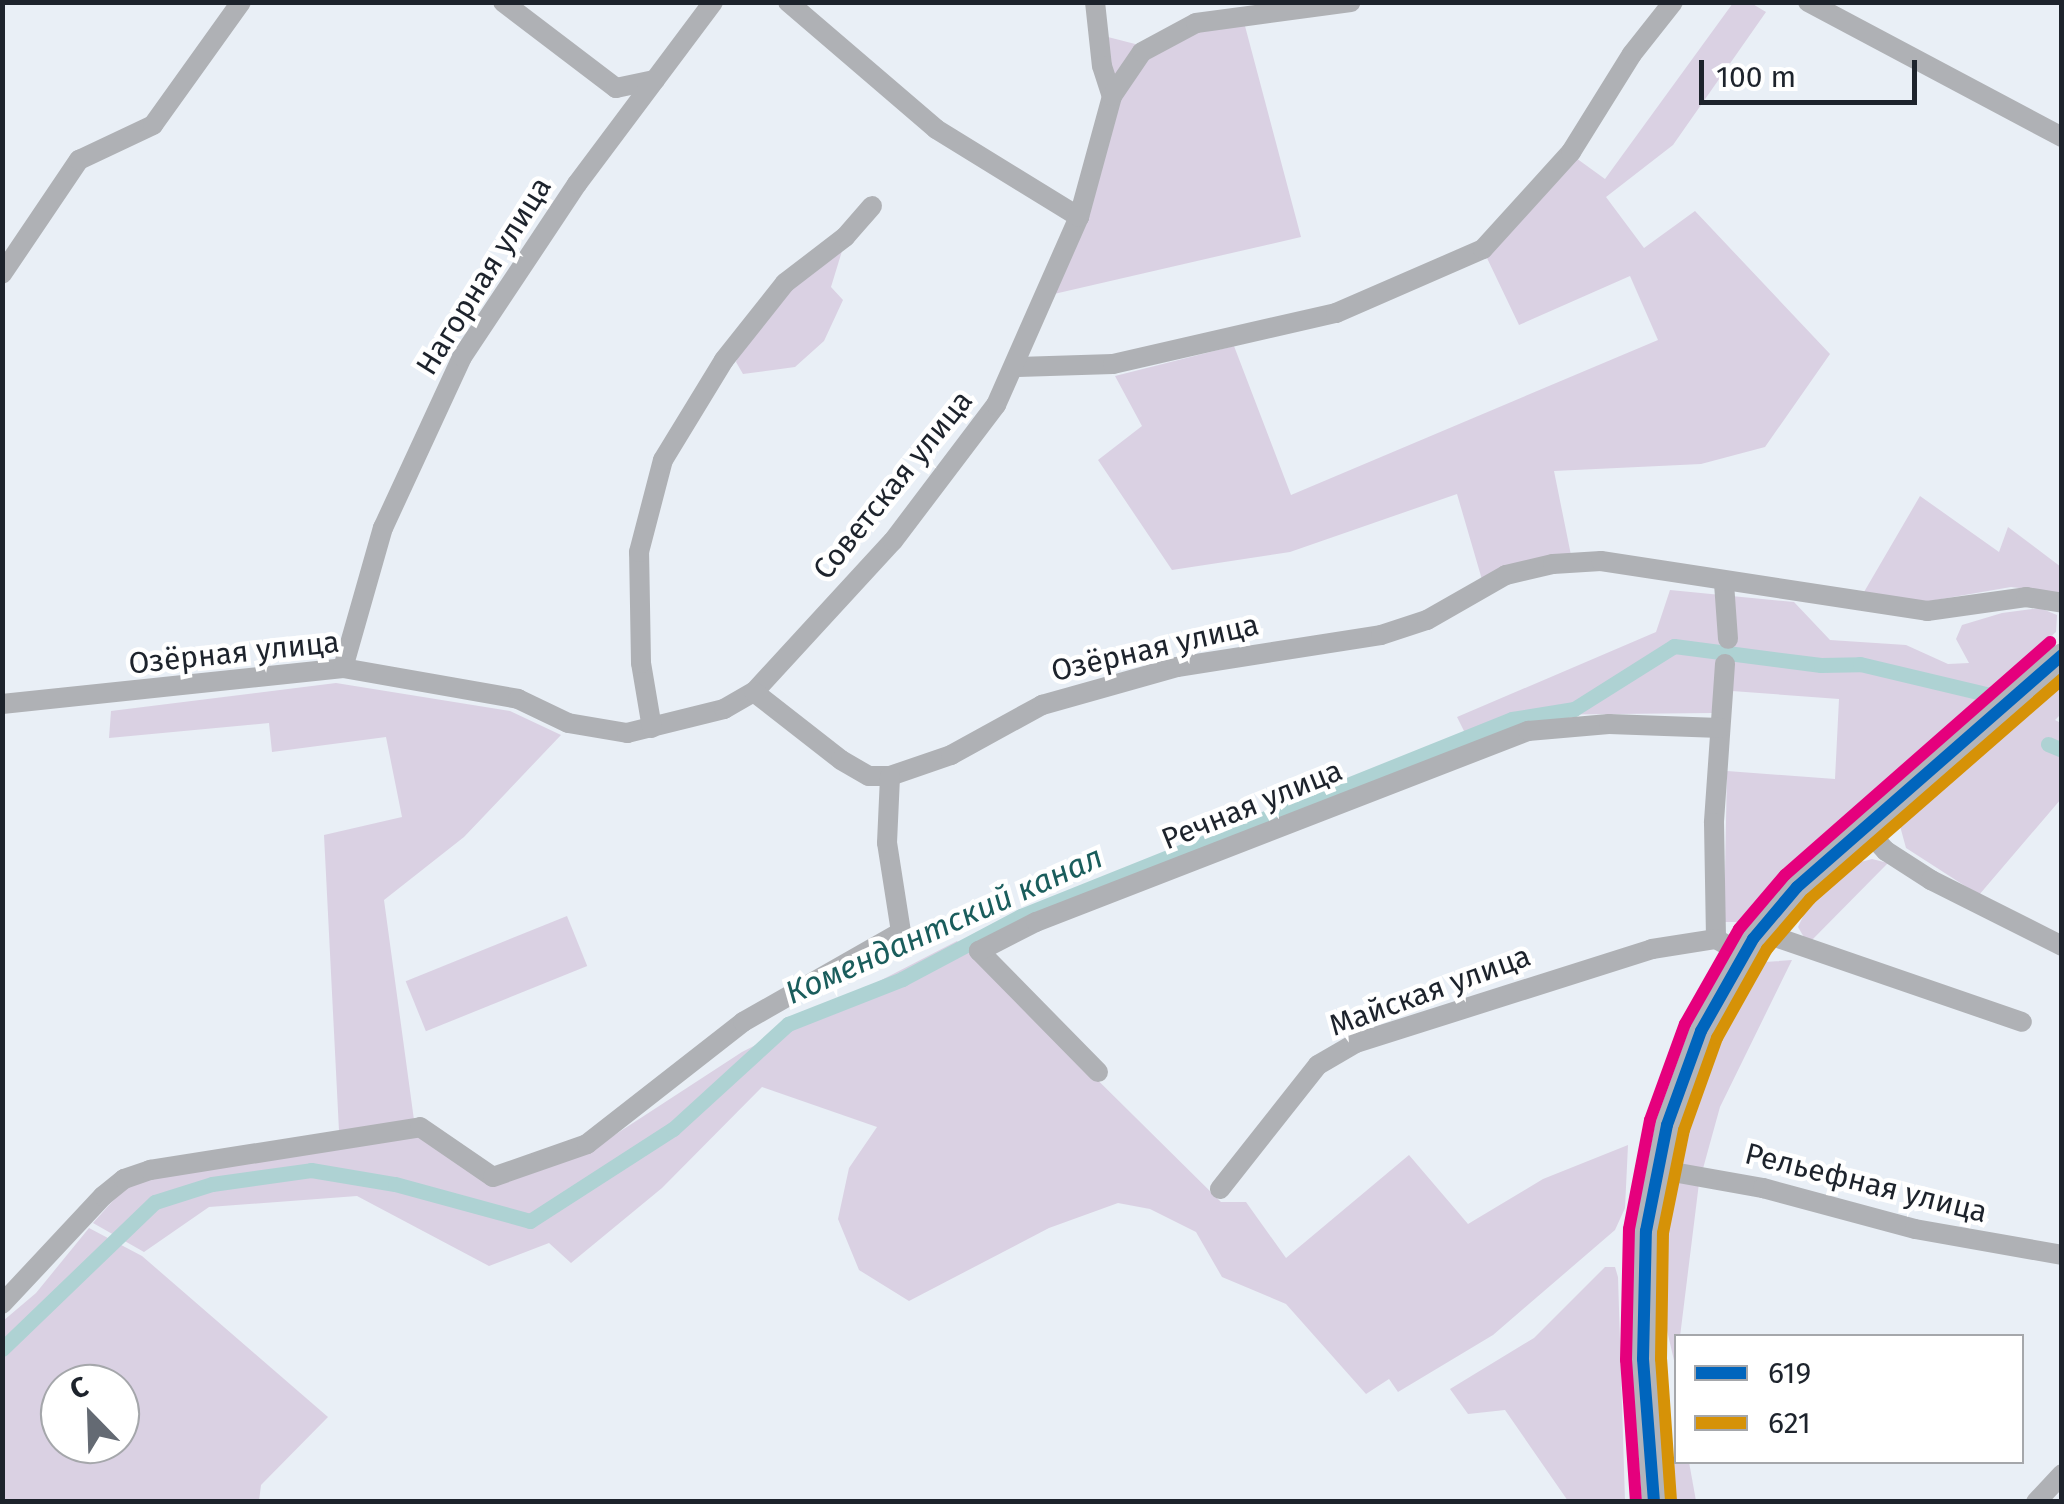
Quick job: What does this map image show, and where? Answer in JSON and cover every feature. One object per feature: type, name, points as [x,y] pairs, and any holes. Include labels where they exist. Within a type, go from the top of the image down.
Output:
[{"type":"main road","points":[[1654,1502],[1642,1298],[1656,1169],[1701,1031],[1743,954],[1797,887],[2062,655]]},
{"type":"street","points":[[2,274],[79,160],[153,125],[241,2]]},
{"type":"street","points":[[504,2],[616,88],[655,80]]},
{"type":"street","name":"Нагорная улица","points":[[343,668],[383,528],[462,357],[713,2]]},
{"type":"street","points":[[788,2],[936,130],[1079,217]]},
{"type":"street","points":[[1094,2],[1102,66],[1112,96]]},
{"type":"street","name":"Советская улица","points":[[754,692],[894,540],[964,451],[1018,367],[1079,217],[1112,96],[1142,52],[1196,23],[1351,2]]},
{"type":"street","points":[[1018,367],[1112,364],[1336,312],[1483,249],[1571,152],[1632,54],[1674,2]]},
{"type":"street","points":[[1808,2],[2062,138]]},
{"type":"street","points":[[652,728],[640,664],[638,552],[663,460],[724,360],[785,283],[845,237],[872,206]]},
{"type":"street","name":"Озёрная улица","points":[[890,776],[951,756],[1042,705],[1177,667],[1381,635],[1427,620],[1506,575],[1601,561],[1927,612],[2026,596],[2062,603]]},
{"type":"street","points":[[1724,583],[1728,639]]},
{"type":"street","points":[[1726,664],[1720,728],[1716,940],[1743,954]]},
{"type":"street","name":"Озёрная улица","points":[[2,704],[343,668],[518,700],[568,723],[627,733],[724,709],[754,692]]},
{"type":"street","points":[[2,1304],[103,1196],[124,1179],[150,1170],[420,1128],[493,1177],[587,1144],[743,1022],[901,932],[887,843],[890,776],[870,776],[841,760],[754,692]]},
{"type":"street","name":"Речная улица","points":[[1098,1072],[978,951],[1036,922],[1528,731],[1608,724],[1720,728]]},
{"type":"street","points":[[1866,829],[1886,851],[1931,880],[2062,946]]},
{"type":"street","points":[[1758,932],[2022,1022]]},
{"type":"street","name":"Майская улица","points":[[1220,1189],[1318,1065],[1356,1043],[1652,948],[1716,940]]},
{"type":"street","name":"Рельефная улица","points":[[1656,1169],[1763,1188],[1934,1234],[2062,1255]]},
{"type":"street","points":[[2036,1502],[2062,1474]]},
{"type":"shaded area","points":[[1733,3],[1751,3],[1766,12],[1673,145],[1606,197],[1644,248],[1695,211],[1830,354],[1765,447],[1701,464],[1554,471],[1572,560],[1483,583],[1457,494],[1290,552],[1172,570],[1098,460],[1142,426],[1115,376],[1234,346],[1291,495],[1658,340],[1630,276],[1519,325],[1486,256],[1576,158],[1605,179]]},
{"type":"shaded area","points":[[1245,26],[1301,237],[1054,294],[1102,170],[1104,36],[1143,46],[1197,28]]},
{"type":"shaded area","points":[[842,251],[831,287],[843,300],[824,341],[795,367],[743,374],[736,362],[741,349],[788,286]]},
{"type":"shaded area","points":[[1920,496],[1999,552],[2008,527],[2061,567],[2061,593],[2011,587],[1924,602],[1864,592]]},
{"type":"shaded area","points":[[1670,590],[1794,602],[1830,640],[1906,645],[1948,664],[1969,663],[1956,639],[1962,625],[2002,613],[2040,608],[2057,615],[2056,632],[1780,873],[1739,922],[1724,922],[1727,771],[1835,779],[1839,699],[1732,691],[1712,713],[1512,715],[1466,735],[1457,717],[1656,632]]},
{"type":"shaded area","points":[[336,683],[510,711],[561,735],[464,837],[384,900],[414,1120],[339,1131],[324,835],[402,817],[386,737],[272,752],[269,723],[109,738],[111,711]]},
{"type":"shaded area","points":[[2061,683],[2061,714],[2055,720],[2061,723],[2061,799],[1979,895],[1906,848],[1900,826]]},
{"type":"shaded area","points":[[1872,859],[1888,863],[1808,944],[1798,927],[1807,908],[1857,863]]},
{"type":"shaded area","points":[[567,916],[587,966],[426,1031],[406,981]]},
{"type":"shaded area","points":[[957,941],[1221,1202],[1246,1202],[1286,1258],[1409,1155],[1468,1224],[1543,1179],[1628,1145],[1625,1208],[1615,1230],[1493,1335],[1398,1392],[1389,1379],[1366,1394],[1286,1304],[1222,1277],[1196,1232],[1150,1209],[1118,1203],[1049,1228],[909,1301],[859,1270],[838,1219],[849,1168],[877,1127],[762,1087],[662,1188],[571,1263],[549,1243],[489,1266],[357,1196],[209,1207],[144,1252],[93,1223],[127,1185],[236,1160],[417,1134],[494,1184],[590,1151],[742,1052]]},
{"type":"shaded area","points":[[1792,960],[1720,1107],[1699,1183],[1680,1334],[1674,1334],[1674,1360],[1662,1309],[1661,1250],[1688,1123],[1711,1054],[1748,985],[1765,962]]},
{"type":"shaded area","points":[[89,1228],[142,1256],[328,1417],[261,1485],[259,1501],[3,1501],[3,1321],[36,1293]]},
{"type":"shaded area","points":[[1605,1267],[1615,1267],[1618,1277],[1625,1501],[1568,1501],[1505,1410],[1468,1414],[1450,1389],[1534,1338]]},
{"type":"shaded area","points":[[1674,1463],[1689,1464],[1696,1501],[1671,1501],[1666,1478]]},
{"type":"waterway","name":"Комендантский канал","points":[[2,1349],[155,1202],[212,1184],[311,1170],[395,1184],[530,1221],[673,1129],[788,1024],[902,979],[1021,916],[1512,719],[1574,709],[1674,646],[1821,665],[1860,664],[1990,695]]},
{"type":"waterway","name":"Комендантский канал","points":[[2048,744],[2062,750]]},
{"type":"transit line","points":[[1636,1502],[1626,1360],[1629,1229],[1650,1120],[1685,1024],[1739,929],[1785,875],[2050,642]]},
{"type":"transit line","name":"619","points":[[1654,1502],[1643,1359],[1646,1231],[1667,1125],[1701,1031],[1753,939],[1797,887],[2062,655]]},
{"type":"transit line","name":"621","points":[[1671,1501],[1661,1359],[1663,1233],[1684,1130],[1717,1038],[1767,949],[1810,899],[2062,679]]}]
